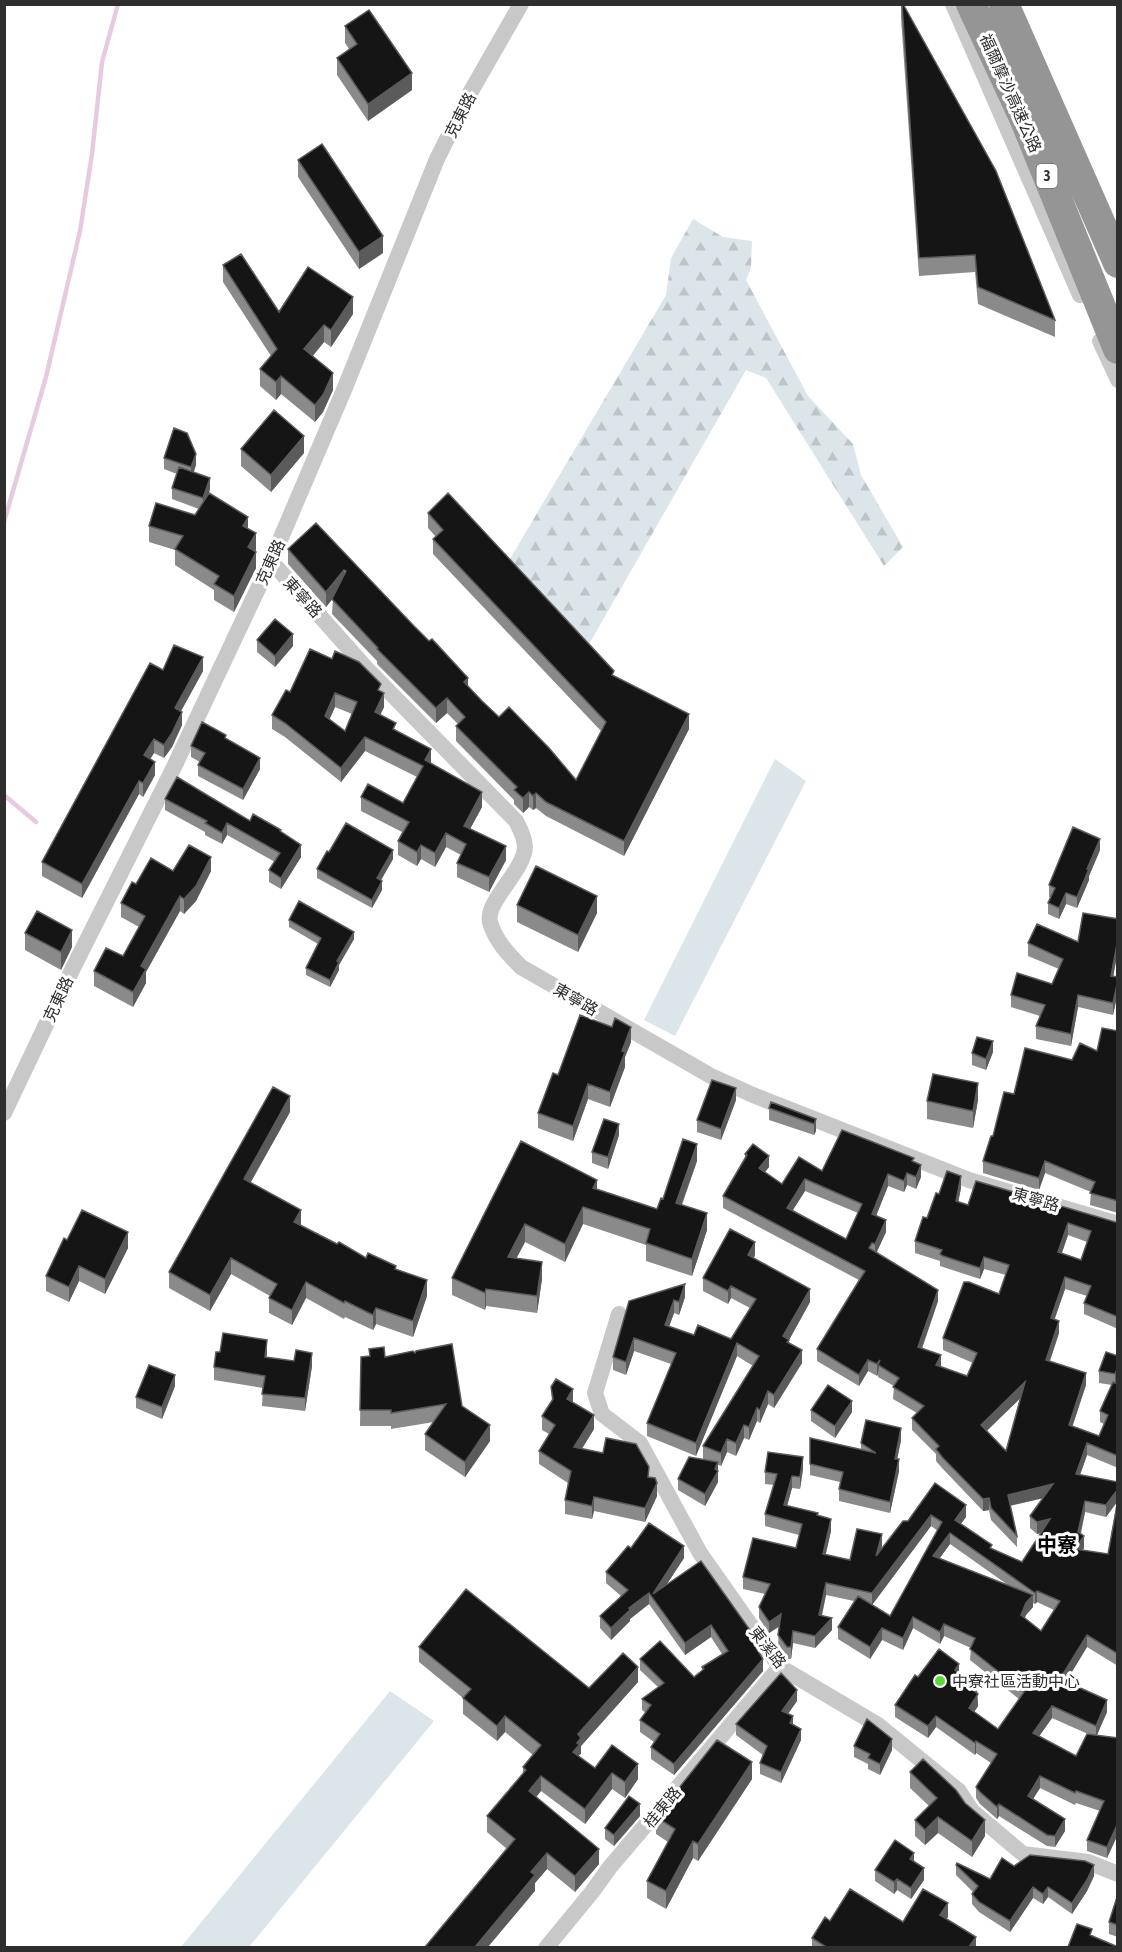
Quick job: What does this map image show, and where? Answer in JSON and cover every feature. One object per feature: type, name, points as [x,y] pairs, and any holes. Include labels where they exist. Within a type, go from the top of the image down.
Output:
[{"type":"highway","name":"福爾摩沙高速公路","points":[[971,4],[1025,120],[1118,349]]},
{"type":"highway","name":"福爾摩沙高速公路","points":[[1004,4],[1118,263]]},
{"type":"street","name":"克東路","points":[[4,1113],[72,970],[174,767],[271,561],[344,390],[437,159],[470,93],[521,4]]},
{"type":"street","points":[[953,4],[1118,380]]},
{"type":"street","name":"東寧路","points":[[271,561],[367,669],[516,821],[525,847],[522,861],[492,906],[489,921],[503,949],[521,967],[711,1076],[743,1090],[969,1180],[1118,1224]]},
{"type":"street","name":"東溪路","points":[[619,1314],[596,1393],[602,1414],[640,1443],[700,1553],[780,1667],[878,1725],[959,1791],[972,1812],[1023,1854],[1088,1862],[1118,1874]]},
{"type":"street","name":"桂東路","points":[[546,1947],[780,1667]]},
{"type":"green space","points":[[693,219],[723,237],[752,241],[751,268],[746,280],[808,396],[853,444],[861,475],[903,547],[884,566],[766,378],[746,370],[588,646],[507,564],[666,295],[671,258]]},
{"type":"green space","points":[[775,759],[806,781],[675,1036],[644,1020]]},
{"type":"green space","points":[[390,1691],[434,1721],[249,1947],[181,1947]]},
{"type":"building","points":[[902,4],[996,171],[1055,320],[978,287],[975,255],[919,258]]},
{"type":"building","points":[[369,10],[412,73],[368,104],[337,58],[357,44],[345,26]]},
{"type":"building","points":[[322,144],[383,236],[359,252],[298,160]]},
{"type":"building","points":[[241,254],[279,312],[308,267],[353,297],[331,330],[324,325],[304,349],[333,373],[323,395],[315,405],[281,376],[276,382],[260,369],[277,349],[223,265]]},
{"type":"building","points":[[274,410],[304,436],[271,475],[241,449]]},
{"type":"building","points":[[174,428],[187,433],[196,454],[191,467],[164,458]]},
{"type":"building","points":[[179,467],[210,478],[203,498],[172,488]]},
{"type":"building","points":[[209,493],[248,517],[243,526],[256,533],[248,547],[256,552],[234,596],[214,584],[219,576],[175,549],[183,536],[149,526],[156,503],[195,515]]},
{"type":"building","points":[[448,493],[614,671],[612,675],[689,714],[624,841],[546,802],[536,793],[533,796],[529,792],[523,798],[514,790],[517,787],[456,726],[465,717],[447,698],[436,708],[377,649],[332,599],[346,571],[344,570],[326,592],[288,549],[316,523],[429,641],[432,639],[468,678],[464,682],[482,701],[499,717],[509,707],[576,780],[606,722],[433,539],[443,530],[428,513]]},
{"type":"building","points":[[275,619],[293,634],[275,656],[257,640]]},
{"type":"building","points":[[174,645],[203,657],[175,708],[182,712],[164,745],[154,739],[144,755],[155,762],[143,783],[139,781],[82,884],[42,862],[150,663],[163,670]]},
{"type":"building","points":[[310,649],[332,659],[335,651],[359,662],[381,684],[378,690],[384,693],[375,712],[396,723],[393,729],[431,749],[425,760],[482,792],[464,826],[506,846],[489,877],[457,863],[466,844],[446,833],[435,853],[421,845],[417,852],[398,841],[409,822],[361,797],[368,784],[403,803],[423,766],[365,737],[341,768],[272,715],[286,690],[290,692]],"holes":[[[335,693],[357,702],[345,731],[325,716]]]},
{"type":"building","points":[[202,722],[260,758],[243,789],[198,765],[205,753],[191,746]]},
{"type":"building","points":[[177,777],[250,821],[253,814],[301,845],[281,878],[269,870],[280,853],[227,823],[222,833],[205,823],[207,821],[165,799]]},
{"type":"building","points":[[346,823],[393,850],[377,878],[382,881],[372,900],[317,869]]},
{"type":"building","points":[[1073,827],[1100,839],[1077,897],[1066,893],[1059,908],[1048,903],[1055,888],[1049,885]]},
{"type":"building","points":[[189,845],[211,857],[196,886],[184,899],[180,896],[141,966],[146,969],[133,992],[94,971],[106,948],[123,956],[145,916],[121,903],[132,882],[136,884],[151,858],[173,871]]},
{"type":"building","points":[[536,866],[597,896],[578,935],[517,905]]},
{"type":"building","points":[[299,901],[354,932],[337,961],[339,962],[330,980],[306,968],[321,938],[289,920]]},
{"type":"building","points":[[37,911],[72,930],[61,952],[25,933]]},
{"type":"building","points":[[1083,913],[1118,919],[1118,944],[1111,976],[1118,977],[1118,980],[1113,1003],[1078,995],[1071,1034],[1036,1026],[1045,1005],[1011,995],[1017,973],[1052,984],[1063,959],[1028,943],[1037,924],[1078,942]]},
{"type":"building","points":[[580,1015],[612,1027],[615,1018],[631,1027],[622,1051],[625,1052],[610,1092],[588,1084],[573,1126],[538,1113],[553,1073],[558,1075]]},
{"type":"building","points":[[1102,1028],[1118,1031],[1118,1201],[1090,1193],[1095,1182],[1045,1161],[1039,1178],[983,1161],[991,1136],[993,1136],[1004,1092],[1014,1094],[1025,1048],[1072,1060],[1080,1043],[1097,1051]]},
{"type":"building","points":[[977,1037],[993,1041],[986,1059],[972,1053]]},
{"type":"building","points":[[933,1074],[978,1083],[973,1111],[927,1101]]},
{"type":"building","points":[[712,1080],[736,1088],[721,1129],[697,1120]]},
{"type":"building","points":[[273,1087],[290,1096],[244,1179],[301,1210],[294,1222],[337,1244],[339,1242],[366,1258],[368,1253],[396,1266],[395,1269],[427,1280],[413,1321],[376,1308],[373,1315],[345,1301],[344,1303],[306,1282],[292,1310],[269,1298],[277,1284],[231,1258],[210,1295],[169,1272]]},
{"type":"building","points":[[771,1102],[816,1119],[814,1124],[769,1108]]},
{"type":"building","points":[[604,1119],[619,1124],[608,1157],[592,1152]]},
{"type":"building","points":[[842,1130],[914,1158],[912,1161],[921,1165],[916,1177],[907,1173],[904,1181],[888,1174],[872,1214],[886,1220],[875,1244],[872,1243],[869,1248],[938,1290],[918,1347],[941,1355],[936,1365],[967,1376],[977,1353],[943,1338],[964,1282],[999,1294],[1009,1265],[984,1257],[980,1268],[943,1256],[940,1254],[942,1250],[915,1241],[923,1217],[927,1218],[947,1171],[961,1176],[956,1201],[968,1205],[976,1181],[1118,1222],[1118,1317],[1084,1303],[1091,1286],[1065,1277],[1051,1318],[1059,1321],[1046,1360],[1086,1373],[1069,1425],[1099,1436],[1108,1415],[1100,1411],[1113,1382],[1118,1384],[1118,1456],[1087,1443],[1076,1474],[1118,1482],[1118,1489],[1106,1505],[1085,1501],[1078,1532],[1084,1536],[1075,1549],[1108,1554],[1118,1500],[1118,1654],[1087,1635],[1060,1679],[1107,1700],[1096,1726],[1052,1706],[1033,1733],[1076,1756],[1087,1734],[1118,1738],[1118,1823],[1107,1847],[1087,1840],[1104,1801],[1076,1791],[1075,1793],[1040,1776],[1028,1796],[1065,1819],[1055,1836],[1047,1835],[999,1804],[997,1807],[976,1787],[997,1754],[976,1741],[975,1743],[936,1716],[928,1726],[895,1705],[915,1675],[918,1677],[939,1649],[959,1664],[955,1670],[977,1687],[974,1691],[978,1694],[969,1708],[998,1729],[1024,1692],[970,1649],[975,1638],[944,1624],[940,1632],[913,1617],[903,1638],[882,1628],[870,1647],[838,1627],[858,1596],[890,1616],[942,1522],[931,1515],[872,1593],[826,1583],[819,1615],[832,1618],[815,1636],[793,1631],[791,1647],[787,1647],[778,1635],[781,1614],[769,1622],[759,1607],[770,1584],[743,1577],[753,1538],[796,1548],[802,1524],[765,1514],[777,1474],[765,1472],[768,1452],[803,1457],[800,1477],[792,1476],[784,1505],[818,1513],[817,1515],[831,1519],[823,1554],[850,1560],[857,1529],[882,1534],[876,1556],[903,1521],[908,1521],[935,1483],[966,1505],[955,1520],[992,1545],[990,1548],[1022,1562],[1050,1519],[1037,1522],[1030,1516],[1053,1484],[1008,1495],[1017,1536],[991,1508],[989,1498],[983,1499],[942,1457],[936,1449],[939,1446],[912,1418],[924,1406],[893,1387],[899,1378],[878,1365],[880,1360],[877,1364],[868,1360],[859,1375],[817,1349],[865,1271],[723,1196],[747,1155],[745,1154],[753,1144],[769,1156],[759,1168],[782,1184],[799,1157],[822,1171]],"holes":[[[805,1179],[862,1204],[846,1239],[787,1208]],[[1068,1223],[1091,1231],[1081,1260],[1058,1252]],[[1025,1382],[1006,1451],[981,1425]],[[950,1533],[1035,1593],[1037,1591],[1060,1601],[1041,1631],[1021,1615],[1026,1603],[1033,1595],[933,1556]]]},
{"type":"building","points":[[683,1139],[697,1144],[676,1203],[707,1213],[692,1259],[646,1243],[650,1229],[583,1207],[565,1244],[525,1224],[508,1257],[542,1262],[537,1296],[486,1289],[485,1293],[452,1278],[521,1141],[597,1180],[593,1188],[657,1209],[661,1198],[663,1199]]},
{"type":"building","points":[[82,1210],[128,1232],[105,1279],[79,1266],[69,1287],[46,1276],[64,1238],[67,1240]]},
{"type":"building","points":[[730,1229],[755,1242],[748,1255],[810,1289],[783,1336],[789,1340],[787,1342],[802,1350],[774,1395],[768,1391],[749,1427],[744,1425],[736,1443],[727,1439],[721,1453],[703,1446],[759,1356],[737,1343],[696,1443],[647,1423],[676,1353],[634,1338],[626,1362],[613,1357],[629,1301],[685,1284],[679,1302],[674,1300],[665,1325],[694,1335],[698,1325],[731,1339],[756,1299],[731,1286],[728,1291],[703,1278]]},
{"type":"building","points":[[223,1333],[267,1340],[265,1357],[294,1361],[296,1350],[312,1353],[305,1398],[262,1394],[265,1376],[214,1367],[216,1352],[220,1352]]},
{"type":"building","points":[[452,1344],[462,1406],[490,1425],[465,1462],[425,1434],[446,1404],[391,1413],[391,1410],[360,1410],[361,1357],[370,1356],[369,1349],[384,1347],[385,1357]]},
{"type":"building","points":[[1106,1352],[1118,1356],[1118,1367],[1115,1374],[1099,1371]]},
{"type":"building","points":[[149,1365],[175,1375],[162,1407],[136,1397]]},
{"type":"building","points":[[556,1379],[573,1389],[567,1399],[594,1415],[574,1447],[603,1453],[606,1438],[636,1444],[649,1467],[648,1477],[655,1478],[657,1483],[645,1508],[594,1497],[592,1506],[565,1500],[571,1471],[539,1451],[555,1425],[542,1416],[553,1399],[551,1387]]},
{"type":"building","points":[[828,1385],[852,1401],[835,1426],[811,1410]]},
{"type":"building","points":[[866,1420],[901,1428],[895,1459],[899,1459],[890,1502],[839,1489],[843,1472],[810,1464],[810,1438],[876,1453],[861,1443]]},
{"type":"building","points":[[689,1457],[718,1462],[715,1469],[718,1471],[705,1494],[678,1479]]},
{"type":"building","points":[[649,1523],[684,1546],[653,1594],[701,1561],[752,1633],[749,1636],[763,1659],[674,1764],[651,1747],[660,1734],[640,1720],[651,1705],[642,1699],[664,1683],[640,1659],[660,1641],[694,1677],[704,1669],[702,1667],[728,1651],[711,1625],[685,1643],[649,1593],[629,1608],[630,1610],[611,1628],[600,1616],[628,1590],[606,1572],[628,1546],[631,1548]]},
{"type":"building","points":[[466,1589],[589,1688],[623,1653],[638,1667],[578,1734],[581,1738],[573,1752],[595,1768],[612,1745],[638,1764],[625,1782],[612,1773],[585,1809],[541,1776],[529,1791],[599,1849],[575,1876],[547,1853],[531,1872],[535,1875],[475,1947],[425,1947],[515,1839],[487,1816],[526,1770],[523,1767],[541,1745],[505,1716],[497,1726],[463,1698],[471,1689],[419,1647]]},
{"type":"building","points":[[781,1673],[797,1690],[782,1711],[793,1716],[790,1723],[801,1729],[781,1772],[760,1763],[767,1746],[736,1724]]},
{"type":"building","points":[[867,1719],[892,1739],[880,1764],[868,1758],[870,1754],[854,1746]]},
{"type":"building","points":[[717,1740],[752,1762],[698,1844],[693,1841],[666,1891],[647,1881],[675,1829],[656,1817]]},
{"type":"building","points":[[923,1759],[956,1790],[965,1803],[985,1820],[972,1841],[938,1817],[925,1830],[915,1820],[937,1798],[910,1772]]},
{"type":"building","points":[[629,1796],[640,1804],[614,1835],[605,1828]]},
{"type":"building","points":[[895,1840],[914,1853],[910,1859],[924,1868],[911,1888],[897,1879],[894,1882],[875,1870]]},
{"type":"building","points":[[1030,1855],[1085,1861],[1094,1865],[1072,1903],[1048,1887],[1043,1894],[1033,1887],[1010,1921],[979,1902],[972,1894],[978,1886],[956,1865],[957,1863],[990,1879],[1002,1858],[1014,1866]]},
{"type":"building","points":[[850,1889],[903,1922],[923,1889],[948,1903],[940,1915],[976,1937],[969,1947],[826,1947],[812,1938],[825,1917],[830,1921]]},
{"type":"building","points":[[1118,1894],[1118,1925],[1109,1922]]},
{"type":"building","points":[[1077,1924],[1092,1929],[1090,1935],[1118,1947],[1068,1947]]},
{"type":"waterway","points":[[4,522],[46,377],[80,231],[92,154],[102,62],[118,4]]},
{"type":"waterway","points":[[4,795],[36,822]]},
{"type":"place","name":"中寮社區活動中心","points":[[940,1681]]},
{"type":"district","name":"中寮","points":[[1057,1545]]}]
